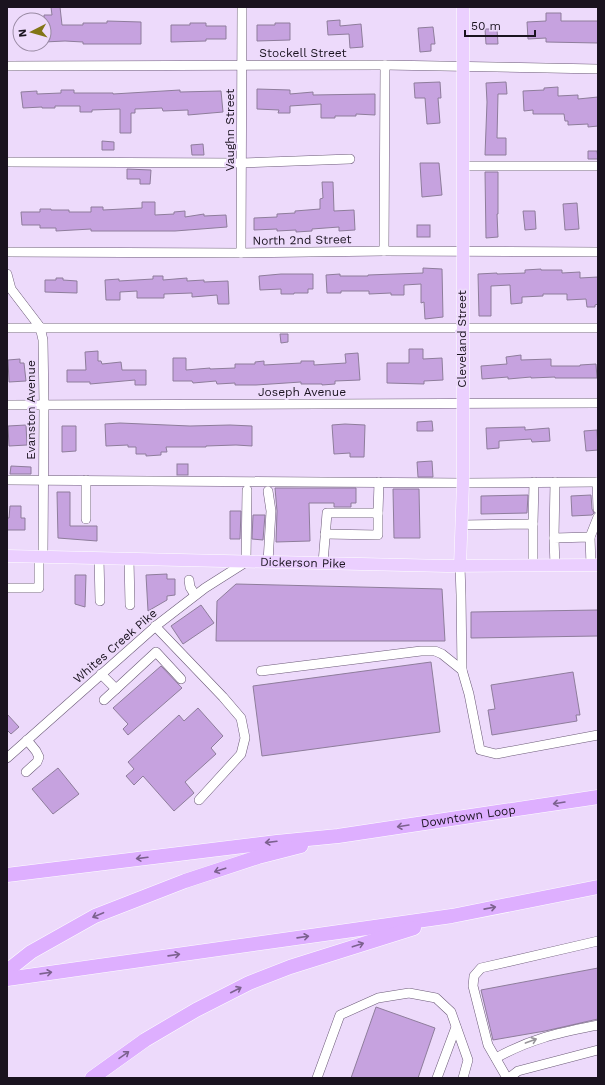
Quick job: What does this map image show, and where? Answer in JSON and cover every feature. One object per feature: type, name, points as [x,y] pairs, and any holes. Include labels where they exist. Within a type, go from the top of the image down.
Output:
[{"type":"highway","name":"Downtown Loop","points":[[338,836],[598,797]]},
{"type":"highway","points":[[7,876],[269,842],[338,836]]},
{"type":"highway","points":[[7,971],[31,952],[95,916],[178,884],[258,857],[338,836]]},
{"type":"highway","points":[[7,979],[452,916],[598,887]]},
{"type":"highway","points":[[92,1078],[145,1040],[196,1010],[249,983],[290,967],[452,916]]},
{"type":"main road","name":"Cleveland Street","points":[[460,566],[463,483],[463,7]]},
{"type":"main road","name":"Dickerson Pike","points":[[7,556],[460,566],[594,565]]},
{"type":"street","name":"Vaughn Street","points":[[241,253],[242,7]]},
{"type":"street","name":"Stockell Street","points":[[7,66],[385,65],[598,68]]},
{"type":"street","points":[[384,251],[385,65]]},
{"type":"street","points":[[7,162],[242,163],[350,159]]},
{"type":"street","points":[[463,166],[598,166]]},
{"type":"street","name":"North 2nd Street","points":[[7,252],[598,252]]},
{"type":"street","name":"Evanston Avenue","points":[[7,274],[11,289],[40,328],[43,340],[44,405],[44,480],[39,588],[7,588]]},
{"type":"street","points":[[7,328],[598,328]]},
{"type":"street","name":"Joseph Avenue","points":[[7,405],[598,403]]},
{"type":"street","points":[[7,480],[463,483],[598,482],[598,509]]},
{"type":"street","points":[[86,480],[86,519]]},
{"type":"street","points":[[325,534],[378,534],[379,482]]},
{"type":"street","points":[[534,482],[534,566]]},
{"type":"street","points":[[555,482],[555,566]]},
{"type":"street","points":[[246,562],[247,490]]},
{"type":"street","points":[[268,491],[271,510],[268,562]]},
{"type":"street","points":[[323,563],[327,513],[378,513]]},
{"type":"street","points":[[594,565],[590,537],[598,517]]},
{"type":"street","points":[[461,525],[533,524]]},
{"type":"street","points":[[554,538],[590,537]]},
{"type":"street","points":[[100,558],[100,601]]},
{"type":"street","points":[[130,559],[130,605]]},
{"type":"street","name":"Whites Creek Pike","points":[[7,758],[155,626],[204,588],[246,562]]},
{"type":"street","name":"Cleveland Street","points":[[460,566],[462,670],[469,694],[480,750],[496,754],[598,735]]},
{"type":"street","points":[[189,580],[190,587],[195,595]]},
{"type":"street","points":[[155,626],[241,718],[245,738],[242,754],[199,800]]},
{"type":"street","points":[[261,671],[421,651],[435,651],[442,654],[462,670]]},
{"type":"street","points":[[104,700],[156,652],[181,679]]},
{"type":"street","points":[[102,674],[116,689]]},
{"type":"street","points":[[26,772],[37,762],[39,757],[27,740]]},
{"type":"street","points":[[598,941],[481,968],[474,976],[473,986],[488,1045],[508,1078],[518,1071],[598,1050]]},
{"type":"street","points":[[317,1078],[340,1015],[378,998],[409,993],[436,998],[451,1012],[468,1060],[463,1078]]},
{"type":"street","points":[[496,1058],[544,1036],[598,1025]]},
{"type":"street","points":[[440,1077],[456,1027]]},
{"type":"building","points":[[51,7],[60,7],[62,25],[107,23],[107,21],[141,22],[141,44],[83,44],[83,42],[52,42]]},
{"type":"building","points":[[546,13],[561,13],[561,21],[598,21],[598,43],[546,42],[546,38],[528,39],[527,22],[546,21]]},
{"type":"building","points":[[340,20],[340,26],[361,24],[363,47],[350,48],[349,34],[328,35],[327,21]]},
{"type":"building","points":[[190,23],[206,23],[206,26],[226,26],[226,39],[171,42],[171,25],[190,25]]},
{"type":"building","points":[[275,23],[290,23],[290,40],[257,41],[257,25],[275,25]]},
{"type":"building","points":[[433,27],[435,44],[431,44],[431,51],[420,52],[418,28]]},
{"type":"building","points":[[485,29],[497,29],[498,44],[486,44]]},
{"type":"building","points":[[440,82],[441,98],[438,98],[440,123],[427,124],[425,98],[415,98],[414,83]]},
{"type":"building","points":[[506,82],[507,94],[498,94],[497,138],[506,138],[506,155],[485,155],[487,102],[486,83]]},
{"type":"building","points":[[558,87],[558,96],[578,95],[578,99],[598,97],[598,126],[588,127],[588,124],[568,125],[568,121],[565,121],[564,114],[533,114],[533,110],[524,111],[523,91],[544,90],[544,88]]},
{"type":"building","points":[[257,89],[290,90],[290,94],[313,92],[313,95],[375,94],[375,115],[356,114],[356,116],[321,118],[321,104],[290,106],[290,113],[278,113],[279,110],[257,109]]},
{"type":"building","points":[[61,90],[74,90],[74,93],[113,94],[180,90],[180,92],[221,91],[223,112],[188,115],[188,110],[163,111],[162,108],[135,109],[135,113],[131,113],[131,133],[120,133],[120,109],[80,112],[80,106],[23,108],[21,92],[37,91],[37,94],[61,93]]},
{"type":"building","points":[[102,141],[114,142],[114,150],[102,150]]},
{"type":"building","points":[[203,144],[204,155],[192,155],[191,145]]},
{"type":"building","points":[[588,151],[597,151],[598,159],[588,159]]},
{"type":"building","points":[[420,163],[439,163],[442,195],[422,197]]},
{"type":"building","points":[[127,169],[151,170],[150,184],[140,184],[140,179],[127,179]]},
{"type":"building","points":[[485,172],[498,172],[498,237],[486,238]]},
{"type":"building","points":[[322,182],[333,182],[334,211],[354,210],[355,230],[339,231],[339,227],[296,232],[296,230],[277,231],[277,229],[254,230],[254,218],[277,217],[277,214],[320,209],[320,199],[323,198]]},
{"type":"building","points":[[142,202],[155,202],[155,215],[174,214],[174,212],[185,211],[185,217],[204,214],[204,216],[226,215],[227,227],[175,231],[91,231],[91,229],[56,231],[56,228],[40,228],[40,225],[22,225],[21,212],[40,212],[40,209],[51,209],[69,210],[69,212],[91,212],[91,207],[103,207],[103,210],[142,208]]},
{"type":"building","points":[[577,203],[579,229],[565,230],[563,204]]},
{"type":"building","points":[[523,211],[535,211],[536,229],[525,230]]},
{"type":"building","points":[[417,225],[430,225],[430,237],[417,237]]},
{"type":"building","points":[[423,268],[442,269],[443,317],[425,319],[424,302],[421,303],[421,284],[404,285],[404,295],[391,295],[391,293],[369,294],[369,291],[341,291],[341,293],[327,293],[326,275],[340,274],[340,276],[368,276],[423,273]]},
{"type":"building","points":[[525,270],[562,270],[562,273],[580,272],[580,278],[598,277],[598,304],[595,305],[595,307],[587,307],[586,299],[567,300],[567,294],[543,294],[543,296],[522,297],[522,303],[511,304],[510,285],[491,286],[491,316],[479,316],[478,274],[525,273]]},
{"type":"building","points":[[313,274],[313,289],[308,289],[308,293],[294,294],[281,294],[281,289],[260,290],[259,276]]},
{"type":"building","points":[[153,276],[163,276],[163,280],[187,278],[187,281],[228,281],[229,304],[218,304],[217,295],[192,297],[192,293],[164,294],[164,298],[137,298],[137,291],[120,292],[120,300],[106,300],[105,280],[119,279],[119,281],[153,279]]},
{"type":"building","points":[[56,278],[77,281],[77,293],[45,292],[45,280],[56,280]]},
{"type":"building","points":[[280,334],[288,334],[288,342],[281,343]]},
{"type":"building","points":[[409,349],[423,349],[423,359],[442,358],[443,380],[424,381],[424,384],[387,383],[387,363],[409,363]]},
{"type":"building","points":[[98,351],[98,361],[101,361],[102,364],[121,362],[122,370],[146,370],[146,385],[135,385],[135,380],[90,384],[90,382],[67,382],[67,370],[86,370],[85,352]]},
{"type":"building","points":[[358,353],[360,380],[335,381],[335,384],[301,384],[301,382],[235,385],[235,383],[217,384],[216,381],[193,383],[192,381],[173,381],[173,358],[186,358],[186,370],[235,368],[235,364],[255,364],[255,362],[264,361],[264,365],[301,363],[301,361],[314,361],[314,365],[346,363],[345,354]]},
{"type":"building","points":[[521,355],[521,360],[551,359],[551,366],[580,366],[596,364],[597,378],[531,377],[508,379],[508,377],[482,379],[481,366],[507,364],[506,357]]},
{"type":"building","points":[[20,359],[20,363],[24,363],[26,381],[9,382],[8,360]]},
{"type":"building","points":[[432,421],[433,431],[417,431],[417,422]]},
{"type":"building","points":[[120,423],[190,426],[252,426],[252,446],[166,447],[167,452],[161,452],[161,455],[146,456],[146,454],[136,454],[136,447],[128,447],[128,445],[106,446],[105,424]]},
{"type":"building","points":[[26,425],[27,445],[9,446],[8,426]]},
{"type":"building","points":[[332,425],[365,425],[364,457],[350,457],[350,453],[334,454]]},
{"type":"building","points":[[62,426],[76,426],[76,451],[62,452]]},
{"type":"building","points":[[525,427],[525,430],[549,428],[550,441],[532,442],[531,439],[499,441],[499,448],[487,449],[486,428]]},
{"type":"building","points":[[597,430],[598,450],[586,451],[584,431]]},
{"type":"building","points":[[432,461],[433,477],[418,477],[417,462]]},
{"type":"building","points":[[177,464],[188,464],[188,475],[177,475]]},
{"type":"building","points":[[11,466],[31,467],[31,474],[10,474]]},
{"type":"building","points":[[275,488],[356,488],[356,503],[351,503],[351,507],[334,507],[334,503],[309,503],[310,541],[276,542],[277,511]]},
{"type":"building","points":[[393,489],[419,489],[420,538],[394,538]]},
{"type":"building","points":[[57,492],[70,492],[70,526],[97,526],[97,541],[58,538]]},
{"type":"building","points":[[528,495],[527,513],[481,514],[481,496]]},
{"type":"building","points":[[591,495],[592,509],[594,513],[592,515],[572,516],[571,496]]},
{"type":"building","points":[[10,506],[21,506],[21,518],[25,518],[25,530],[7,530],[7,518],[9,518]]},
{"type":"building","points":[[230,511],[241,511],[240,539],[230,539]]},
{"type":"building","points":[[253,515],[265,515],[263,540],[252,539]]},
{"type":"building","points":[[167,574],[167,579],[175,579],[175,595],[167,596],[167,600],[148,611],[146,575]]},
{"type":"building","points":[[75,575],[86,575],[85,607],[75,604]]},
{"type":"building","points":[[236,584],[442,589],[445,641],[216,641],[217,601]]},
{"type":"building","points":[[201,605],[214,623],[183,644],[171,626]]},
{"type":"building","points":[[598,610],[598,636],[471,638],[471,612]]},
{"type":"building","points":[[431,662],[440,732],[262,756],[253,686]]},
{"type":"building","points":[[161,666],[182,688],[128,735],[123,729],[128,724],[113,708]]},
{"type":"building","points":[[573,672],[580,715],[576,715],[577,721],[492,735],[488,710],[495,709],[491,685]]},
{"type":"building","points":[[198,708],[223,736],[211,748],[216,754],[185,782],[194,793],[174,811],[143,776],[134,785],[126,776],[134,769],[128,762],[179,715],[184,721]]},
{"type":"building","points":[[7,714],[19,727],[11,734],[7,730]]},
{"type":"building","points":[[58,768],[79,794],[53,814],[32,789]]},
{"type":"building","points":[[598,968],[598,1019],[545,1031],[493,1040],[481,990]]},
{"type":"building","points":[[376,1007],[435,1028],[418,1078],[351,1078]]}]
